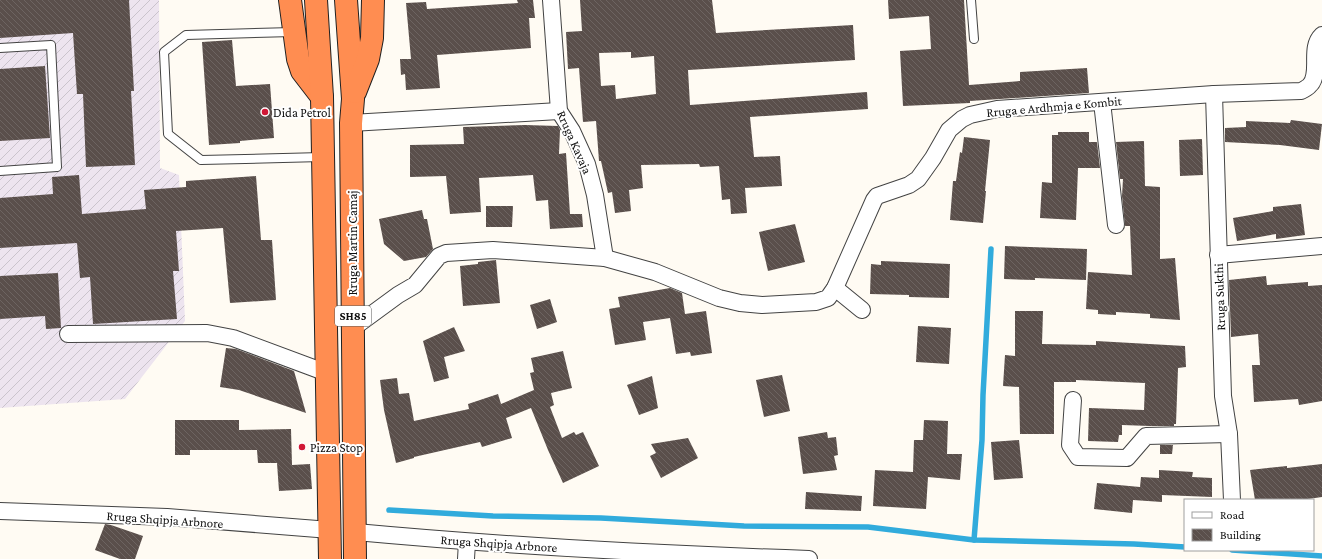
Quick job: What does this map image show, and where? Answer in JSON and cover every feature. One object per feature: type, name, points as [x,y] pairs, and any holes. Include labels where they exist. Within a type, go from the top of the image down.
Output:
[{"type":"highway","points":[[290,0],[298,59],[302,72],[322,97]]},
{"type":"highway","name":"Rruga Martin Camaj","points":[[316,0],[322,97],[330,559]]},
{"type":"highway","name":"Rruga Martin Camaj","points":[[346,0],[352,99],[355,559]]},
{"type":"highway","points":[[352,99],[368,59],[372,38],[373,0]]},
{"type":"street","name":"Rruga Kavaja","points":[[551,0],[559,111],[572,131],[587,164],[595,195],[605,258]]},
{"type":"street","name":"Rruga e Ardhmja e Kombit","points":[[353,328],[414,285],[439,256],[446,253],[493,250],[605,258],[655,272],[713,296],[740,303],[776,305],[816,302],[828,298],[835,288],[877,196],[909,185],[918,179],[950,130],[962,119],[970,115],[997,109],[1214,94],[1300,91],[1310,86],[1315,78],[1315,48],[1322,35]]},
{"type":"street","name":"Rruga Sukthi","points":[[1214,94],[1223,396],[1229,434],[1232,499]]},
{"type":"street","points":[[1102,102],[1116,225]]},
{"type":"street","points":[[351,123],[559,111]]},
{"type":"street","points":[[1218,255],[1322,246]]},
{"type":"street","points":[[835,288],[862,310]]},
{"type":"street","points":[[68,334],[207,333],[233,338],[327,373]]},
{"type":"street","points":[[1073,400],[1070,445],[1078,457],[1127,458],[1146,436],[1229,434]]},
{"type":"street","name":"Rruga Shqipja Arbnore","points":[[0,511],[167,517],[330,530]]},
{"type":"street","name":"Rruga Shqipja Arbnore","points":[[356,532],[467,542],[711,557],[809,559]]},
{"type":"street","points":[[466,559],[467,542]]},
{"type":"lane","points":[[971,0],[974,40]]},
{"type":"lane","points":[[294,32],[186,35],[164,52],[168,134],[201,160],[322,157]]},
{"type":"lane","points":[[0,48],[50,45],[57,167],[0,171]]},
{"type":"shaded area","points":[[0,0],[159,0],[160,168],[179,175],[185,321],[125,399],[0,408]]},
{"type":"building","points":[[0,0],[129,0],[134,91],[131,91],[135,165],[86,167],[83,94],[77,94],[73,33],[0,38]]},
{"type":"building","points":[[517,0],[533,0],[535,18],[529,18],[531,48],[437,55],[440,88],[406,90],[405,74],[401,75],[400,59],[411,59],[406,3],[426,2],[427,9],[518,3]]},
{"type":"building","points":[[580,0],[712,0],[716,33],[853,25],[855,60],[688,70],[690,105],[867,92],[868,109],[750,117],[754,157],[780,156],[782,186],[745,188],[747,213],[731,214],[730,199],[722,200],[719,166],[700,167],[699,164],[641,165],[643,188],[629,190],[631,211],[615,213],[612,192],[608,193],[601,161],[599,161],[596,121],[583,122],[579,68],[568,69],[566,32],[582,31]],"holes":[[[631,52],[631,58],[654,56],[656,94],[616,99],[615,85],[601,86],[599,53]]]},
{"type":"building","points":[[888,0],[964,0],[969,85],[1020,81],[1020,72],[1087,68],[1089,93],[970,101],[970,103],[903,106],[900,51],[931,49],[929,16],[889,19]]},
{"type":"building","points":[[232,40],[236,86],[270,84],[274,138],[240,141],[240,143],[209,145],[202,42]]},
{"type":"building","points":[[45,66],[50,138],[0,141],[0,69]]},
{"type":"building","points":[[1291,120],[1322,124],[1319,150],[1280,145],[1225,142],[1225,128],[1246,127],[1246,121],[1290,123]]},
{"type":"building","points":[[525,125],[558,126],[560,130],[559,154],[566,153],[570,214],[582,214],[583,227],[550,229],[548,200],[536,201],[533,175],[479,178],[481,212],[450,214],[446,176],[410,177],[410,145],[464,144],[463,127]]},
{"type":"building","points":[[1058,132],[1089,132],[1089,142],[1097,142],[1100,168],[1078,168],[1076,220],[1040,218],[1042,182],[1052,183],[1052,135],[1058,135]]},
{"type":"building","points":[[964,137],[990,140],[983,223],[950,220],[953,181],[956,181],[960,152],[962,153]]},
{"type":"building","points":[[1202,139],[1203,175],[1180,176],[1179,140]]},
{"type":"building","points":[[1144,141],[1145,186],[1160,187],[1160,259],[1175,258],[1180,320],[1150,318],[1150,314],[1116,312],[1116,315],[1098,314],[1098,310],[1086,309],[1088,272],[1132,275],[1130,226],[1125,226],[1122,196],[1123,179],[1120,179],[1116,142]]},
{"type":"building","points":[[79,175],[82,214],[146,209],[144,190],[186,187],[186,181],[256,176],[261,240],[272,240],[276,300],[230,303],[223,228],[176,231],[179,271],[173,271],[177,319],[93,324],[90,277],[80,278],[77,243],[0,248],[0,198],[53,194],[52,177]]},
{"type":"building","points":[[1301,204],[1305,235],[1276,239],[1276,234],[1237,241],[1233,218],[1273,211],[1273,207]]},
{"type":"building","points":[[486,206],[513,206],[512,227],[486,227]]},
{"type":"building","points":[[422,210],[424,219],[427,219],[433,249],[426,257],[404,261],[384,244],[379,219]]},
{"type":"building","points":[[795,224],[805,262],[768,271],[759,232]]},
{"type":"building","points":[[1005,246],[1087,249],[1086,280],[1035,278],[1035,280],[1004,279]]},
{"type":"building","points":[[496,260],[500,303],[463,306],[460,266]]},
{"type":"building","points":[[881,261],[950,264],[949,298],[870,294],[871,264],[881,265]]},
{"type":"building","points":[[58,273],[61,328],[46,329],[45,316],[0,319],[0,276]]},
{"type":"building","points":[[1266,276],[1267,285],[1308,282],[1308,286],[1322,285],[1322,401],[1299,405],[1298,399],[1254,402],[1252,365],[1260,365],[1258,334],[1231,337],[1229,280]]},
{"type":"building","points":[[670,288],[682,293],[685,314],[706,311],[712,353],[691,356],[690,352],[676,354],[670,318],[643,322],[646,340],[615,345],[609,309],[620,307],[618,297]]},
{"type":"building","points":[[550,299],[557,322],[537,329],[530,305]]},
{"type":"building","points":[[1015,311],[1043,311],[1042,344],[1096,345],[1096,341],[1185,346],[1186,367],[1178,368],[1176,424],[1174,424],[1174,426],[1122,425],[1122,435],[1119,435],[1118,442],[1088,441],[1089,408],[1144,410],[1145,383],[1076,380],[1076,382],[1054,382],[1054,434],[1020,434],[1019,387],[1003,386],[1005,355],[1015,356]]},
{"type":"building","points":[[918,326],[951,328],[949,364],[916,362]]},
{"type":"building","points":[[454,327],[465,351],[444,357],[449,378],[434,382],[423,341]]},
{"type":"building","points":[[226,348],[236,349],[294,371],[306,413],[239,390],[220,387]]},
{"type":"building","points":[[563,351],[572,388],[551,393],[554,405],[550,407],[562,438],[574,432],[576,435],[583,432],[599,466],[563,483],[531,408],[506,418],[512,438],[482,447],[480,442],[414,457],[396,463],[384,410],[380,380],[397,378],[399,394],[409,393],[414,421],[469,409],[468,404],[498,394],[501,404],[534,390],[530,373],[534,372],[531,358]]},
{"type":"building","points":[[782,375],[790,411],[764,417],[756,380]]},
{"type":"building","points":[[652,376],[658,408],[639,415],[627,385]]},
{"type":"building","points":[[175,420],[239,420],[239,430],[291,429],[292,465],[310,464],[312,489],[279,491],[277,463],[258,463],[257,450],[190,450],[190,455],[175,455]]},
{"type":"building","points":[[924,420],[948,421],[947,454],[962,454],[960,480],[928,477],[926,509],[873,506],[875,470],[913,472],[914,440],[923,440]]},
{"type":"building","points":[[827,432],[828,438],[836,437],[838,455],[834,456],[837,470],[803,474],[798,437]]},
{"type":"building","points":[[688,438],[698,458],[661,478],[650,456],[656,453],[651,444]]},
{"type":"building","points":[[1019,440],[1023,478],[994,480],[991,442]]},
{"type":"building","points":[[1160,445],[1173,445],[1172,454],[1160,454]]},
{"type":"building","points":[[1322,464],[1322,497],[1308,499],[1255,499],[1250,470],[1287,466],[1287,468]]},
{"type":"building","points":[[1159,470],[1193,472],[1192,477],[1212,478],[1212,497],[1162,495],[1162,502],[1133,500],[1132,513],[1094,509],[1097,483],[1140,487],[1141,477],[1159,478]]},
{"type":"building","points":[[806,492],[862,496],[861,511],[805,509]]},
{"type":"building","points":[[105,524],[143,536],[135,559],[120,559],[95,550]]},
{"type":"waterway","points":[[974,540],[982,440],[991,249]]},
{"type":"waterway","points":[[389,510],[493,516],[601,518],[744,526],[868,527],[974,540],[1134,544],[1184,547]]},
{"type":"waterway","points":[[1247,551],[1322,556]]},
{"type":"place","name":"Dida Petrol","points":[[265,112]]},
{"type":"place","name":"Pizza Stop","points":[[302,447]]}]
